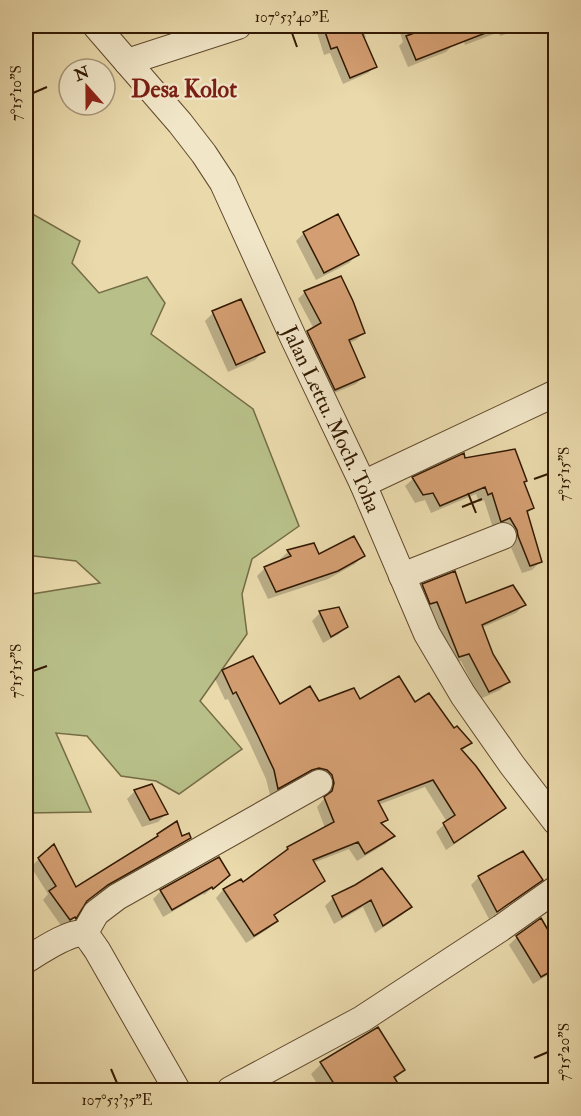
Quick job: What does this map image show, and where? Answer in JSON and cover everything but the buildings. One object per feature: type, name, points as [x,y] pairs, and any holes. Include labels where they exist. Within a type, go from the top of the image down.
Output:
[{"type":"street","name":"Jalan Lettu. Moch. Toha","points":[[96,26],[180,123],[224,183],[292,337],[363,484],[427,634],[463,695],[555,822]]},
{"type":"street","points":[[127,62],[238,26]]},
{"type":"street","points":[[363,484],[555,393]]},
{"type":"street","points":[[402,576],[503,536]]},
{"type":"street","points":[[84,934],[96,914],[117,897],[319,783]]},
{"type":"street","points":[[230,1090],[362,1019],[501,928],[555,889]]},
{"type":"street","points":[[26,960],[67,937],[79,933],[84,934],[96,950],[177,1090]]},
{"type":"green space","points":[[26,191],[29,212],[80,241],[72,263],[99,293],[147,277],[165,303],[151,334],[253,409],[299,526],[252,559],[242,594],[247,634],[200,701],[242,749],[179,794],[156,781],[121,776],[87,736],[56,733],[91,812],[26,813],[26,595],[100,583],[76,561],[26,555]]},
{"type":"district","name":"Desa Kolot","points":[[184,89]]}]
